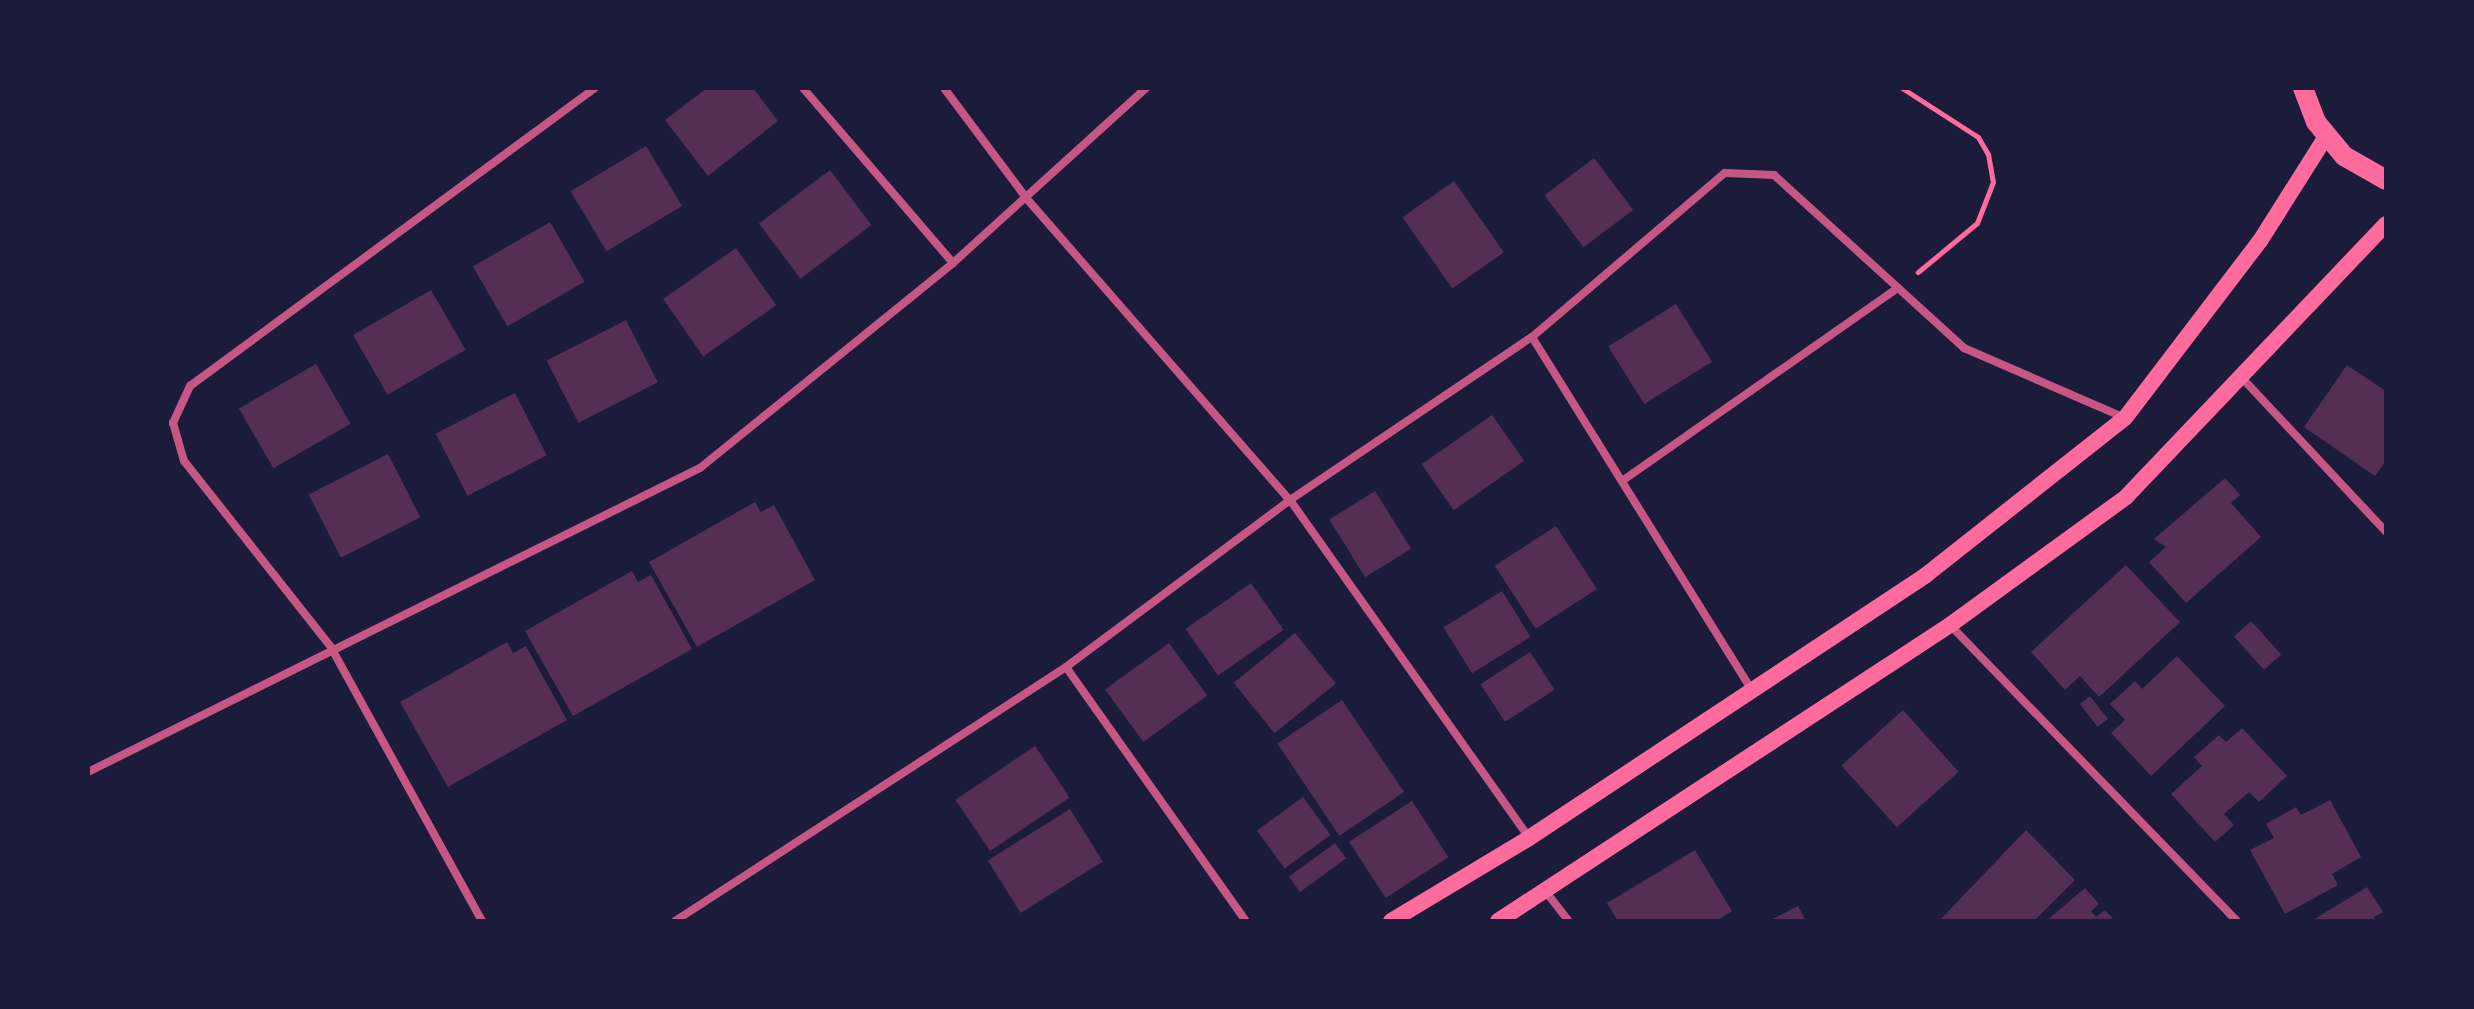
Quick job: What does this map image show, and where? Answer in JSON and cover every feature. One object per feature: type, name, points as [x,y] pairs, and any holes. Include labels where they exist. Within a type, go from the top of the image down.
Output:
[{"type":"main road","points":[[2303,88],[2327,135],[2344,156],[2386,180]]},
{"type":"main road","points":[[1391,921],[1529,838],[1926,575],[2125,418],[2260,241],[2327,135]]},
{"type":"main road","points":[[1498,921],[1950,625],[2126,497],[2243,379],[2353,253],[2386,224]]},
{"type":"street","points":[[482,921],[331,647],[177,450],[173,423],[181,397],[595,88]]},
{"type":"street","points":[[803,88],[953,263]]},
{"type":"street","points":[[944,88],[1027,199],[1290,500],[1529,838]]},
{"type":"street","points":[[88,772],[331,647],[524,559],[700,468],[953,263],[1146,88]]},
{"type":"street","points":[[675,921],[1066,667],[1290,500],[1532,337],[1725,173],[1774,175],[1964,348],[2125,418]]},
{"type":"street","points":[[1622,481],[1898,288]]},
{"type":"street","points":[[1532,337],[1753,692]]},
{"type":"street","points":[[2243,379],[2386,532]]},
{"type":"street","points":[[1950,625],[2237,921]]},
{"type":"street","points":[[1066,667],[1246,921]]},
{"type":"street","points":[[1546,892],[1569,921]]},
{"type":"path","points":[[1898,288],[1977,223],[1993,182],[1988,154],[1978,137],[1902,88]]},
{"type":"building","points":[[707,88],[753,88],[778,121],[708,176],[665,120]]},
{"type":"building","points":[[646,146],[682,206],[607,251],[571,191]]},
{"type":"building","points":[[1594,158],[1633,210],[1584,247],[1544,195]]},
{"type":"building","points":[[830,170],[872,225],[800,279],[759,224]]},
{"type":"building","points":[[1454,181],[1504,252],[1452,288],[1402,217]]},
{"type":"building","points":[[550,222],[584,282],[507,326],[473,266]]},
{"type":"building","points":[[736,248],[776,305],[703,356],[663,299]]},
{"type":"building","points":[[431,290],[466,350],[388,395],[353,335]]},
{"type":"building","points":[[1676,304],[1712,362],[1644,404],[1608,346]]},
{"type":"building","points":[[626,320],[658,382],[578,423],[547,360]]},
{"type":"building","points":[[316,364],[350,424],[273,468],[239,408]]},
{"type":"building","points":[[2347,365],[2386,391],[2386,461],[2375,476],[2304,427]]},
{"type":"building","points":[[515,393],[547,455],[467,496],[436,433]]},
{"type":"building","points":[[1492,415],[1524,461],[1454,510],[1422,464]]},
{"type":"building","points":[[388,454],[420,517],[341,558],[309,494]]},
{"type":"building","points":[[2225,478],[2240,495],[2231,503],[2261,537],[2186,603],[2149,562],[2166,547],[2154,539]]},
{"type":"building","points":[[1375,491],[1411,549],[1365,577],[1329,520]]},
{"type":"building","points":[[755,502],[761,512],[774,505],[815,580],[697,647],[649,562]]},
{"type":"building","points":[[1556,526],[1597,589],[1536,629],[1495,566]]},
{"type":"building","points":[[2126,565],[2180,622],[2099,697],[2080,676],[2065,690],[2031,652]]},
{"type":"building","points":[[632,571],[638,582],[651,575],[692,649],[573,716],[525,631]]},
{"type":"building","points":[[1251,583],[1284,630],[1218,676],[1185,629]]},
{"type":"building","points":[[1502,591],[1531,637],[1472,673],[1443,628]]},
{"type":"building","points":[[2251,621],[2281,654],[2264,670],[2234,636]]},
{"type":"building","points":[[1295,633],[1336,684],[1275,733],[1234,683]]},
{"type":"building","points":[[507,642],[513,653],[526,646],[567,720],[448,787],[400,702]]},
{"type":"building","points":[[1169,643],[1207,696],[1143,742],[1105,689]]},
{"type":"building","points":[[1530,652],[1555,690],[1505,722],[1481,684]]},
{"type":"building","points":[[2177,656],[2225,706],[2151,776],[2111,733],[2125,720],[2110,704],[2135,681],[2142,689]]},
{"type":"building","points":[[2090,696],[2108,719],[2098,727],[2080,704]]},
{"type":"building","points":[[1342,700],[1404,792],[1339,836],[1277,744]]},
{"type":"building","points":[[1903,710],[1959,772],[1897,827],[1841,766]]},
{"type":"building","points":[[2242,728],[2287,776],[2259,802],[2249,792],[2224,814],[2234,825],[2215,842],[2171,794],[2202,766],[2194,757],[2219,735],[2226,742]]},
{"type":"building","points":[[1035,746],[1070,797],[990,851],[955,800]]},
{"type":"building","points":[[1303,797],[1331,835],[1285,869],[1257,831]]},
{"type":"building","points":[[2330,800],[2361,857],[2332,874],[2338,885],[2285,914],[2250,850],[2274,838],[2266,824],[2296,807],[2301,815]]},
{"type":"building","points":[[1412,801],[1448,857],[1386,898],[1349,842]]},
{"type":"building","points":[[1070,809],[1103,862],[1021,913],[988,860]]},
{"type":"building","points":[[2026,830],[2075,880],[2034,921],[1939,921]]},
{"type":"building","points":[[1335,843],[1346,858],[1300,892],[1289,877]]},
{"type":"building","points":[[1695,850],[1732,911],[1716,921],[1618,921],[1607,903]]},
{"type":"building","points":[[2367,887],[2383,912],[2374,917],[2376,921],[2311,921]]},
{"type":"building","points":[[2085,888],[2099,904],[2091,911],[2096,917],[2105,910],[2115,921],[2046,921]]},
{"type":"building","points":[[1798,906],[1806,921],[1769,921]]}]
